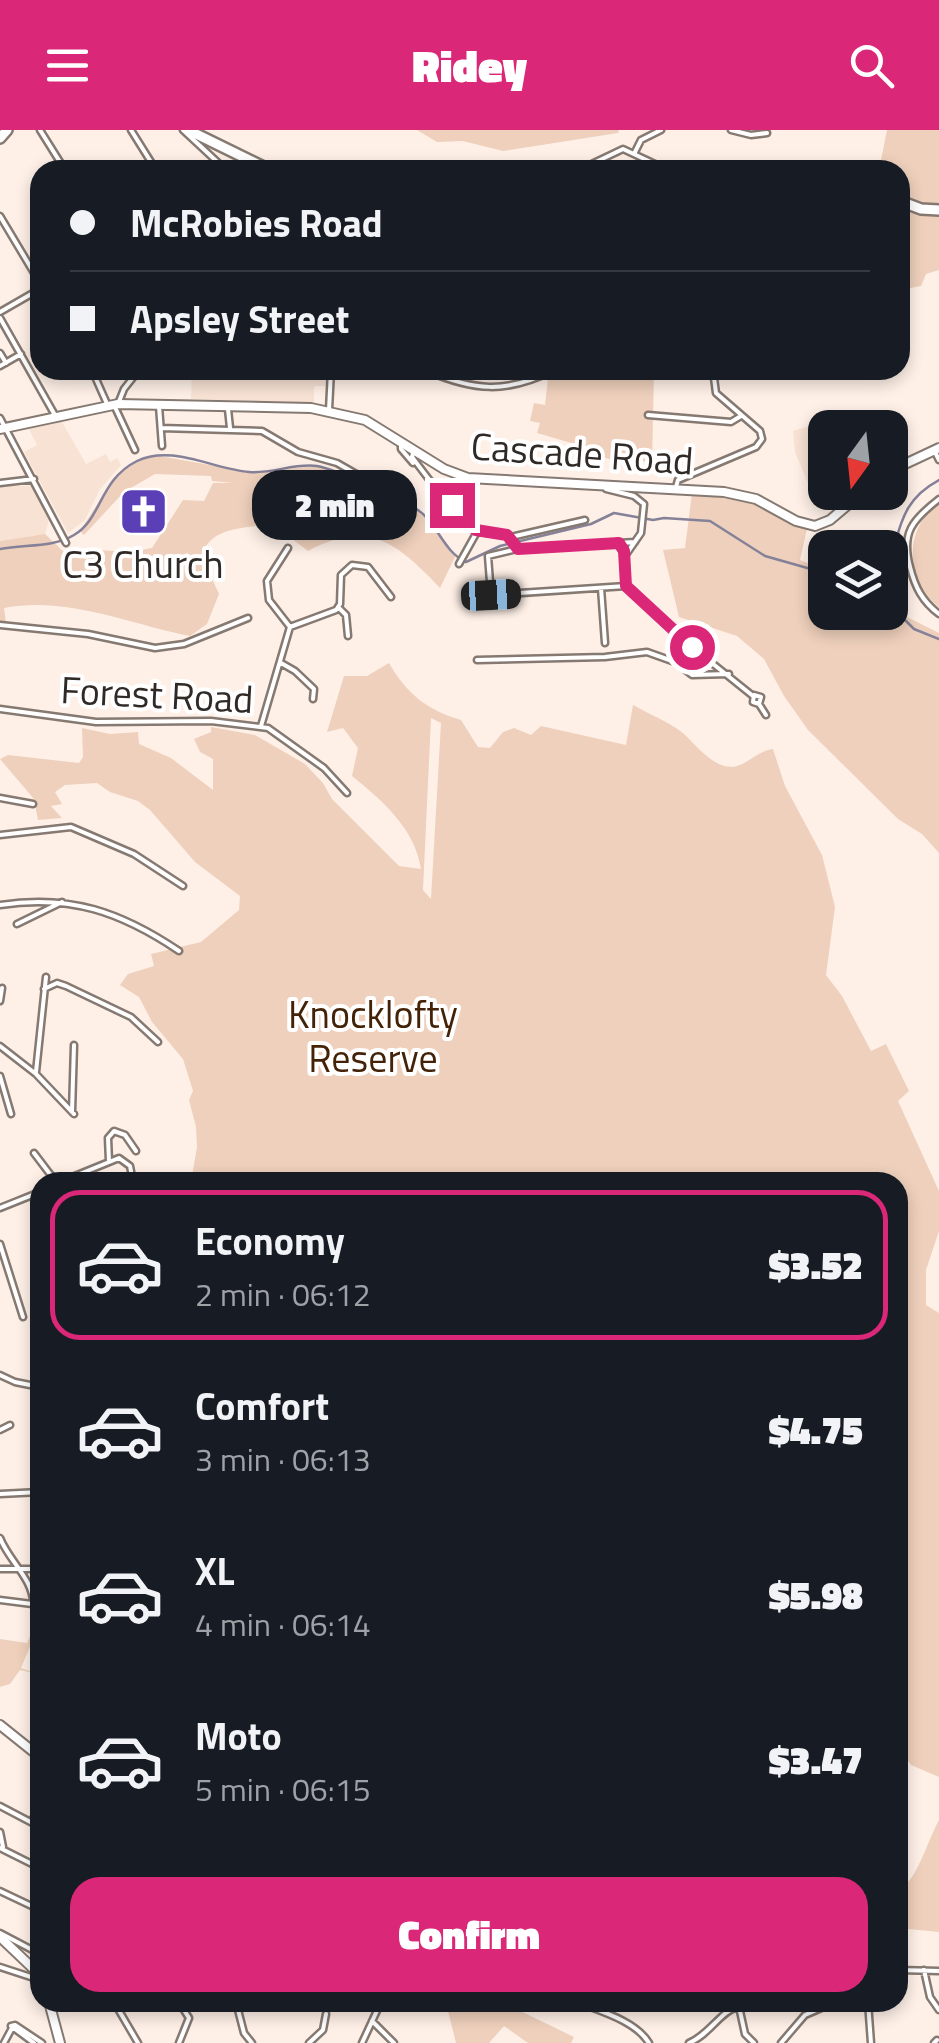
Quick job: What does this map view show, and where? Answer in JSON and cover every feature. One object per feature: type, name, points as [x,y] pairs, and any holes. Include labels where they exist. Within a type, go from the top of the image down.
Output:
[{"type":"main road","points":[[0,138],[7,130]]},
{"type":"main road","points":[[186,130],[249,160]]},
{"type":"main road","points":[[910,205],[939,210]]},
{"type":"street","points":[[40,130],[59,160]]},
{"type":"street","points":[[131,130],[150,160]]},
{"type":"street","points":[[186,130],[216,160]]},
{"type":"street","points":[[635,152],[641,140],[661,130]]},
{"type":"street","points":[[732,130],[751,135],[768,133]]},
{"type":"street","points":[[599,160],[619,150],[635,152],[650,160]]},
{"type":"street","points":[[0,216],[30,267]]},
{"type":"street","points":[[30,292],[0,315],[30,372]]},
{"type":"street","points":[[0,353],[3,365],[20,354]]},
{"type":"street","points":[[35,380],[56,417]]},
{"type":"street","points":[[98,380],[113,401],[135,450]]},
{"type":"street","points":[[113,401],[131,380]]},
{"type":"street","points":[[329,410],[330,380]]},
{"type":"street","points":[[454,380],[500,388],[533,380]]},
{"type":"street","points":[[676,488],[681,479],[759,444],[760,432],[716,393],[714,380]]},
{"type":"street","name":"Cascade Road","points":[[2,428],[113,401],[329,410],[366,420],[452,473],[468,478],[676,488],[750,497],[814,526],[828,522],[842,510]]},
{"type":"street","points":[[159,404],[162,446]]},
{"type":"street","points":[[228,406],[230,428]]},
{"type":"street","points":[[648,415],[731,422],[741,416]]},
{"type":"street","points":[[0,418],[66,543]]},
{"type":"street","points":[[161,428],[230,428],[272,434],[298,452],[366,478]]},
{"type":"street","points":[[401,441],[401,449],[478,530],[514,543],[636,542]]},
{"type":"street","points":[[908,462],[936,449],[939,460]]},
{"type":"street","points":[[414,450],[412,457],[423,473]]},
{"type":"street","points":[[0,483],[34,478]]},
{"type":"street","points":[[598,484],[639,498],[644,504],[644,521],[624,561]]},
{"type":"street","points":[[939,499],[914,523],[904,551],[919,593],[939,614]]},
{"type":"street","points":[[584,520],[489,555],[491,595],[626,586]]},
{"type":"street","points":[[461,560],[478,530]]},
{"type":"street","points":[[617,542],[623,548],[626,586],[692,647],[753,696],[760,696],[759,704],[766,716]]},
{"type":"street","points":[[288,548],[269,573],[266,586],[272,605],[290,626]]},
{"type":"street","points":[[338,607],[341,575],[352,564],[368,566],[391,597]]},
{"type":"street","points":[[602,588],[605,642]]},
{"type":"street","points":[[290,626],[338,607]]},
{"type":"street","points":[[338,607],[346,615],[348,636]]},
{"type":"street","points":[[0,625],[88,634],[156,648],[184,644],[248,618]]},
{"type":"street","points":[[261,726],[290,626]]},
{"type":"street","points":[[477,660],[648,652],[675,662],[692,675],[729,674]]},
{"type":"street","points":[[281,663],[314,688],[314,700]]},
{"type":"street","name":"Forest Road","points":[[0,708],[96,722],[159,720],[261,726],[274,730],[324,768],[348,793]]},
{"type":"street","points":[[0,798],[33,804]]},
{"type":"street","points":[[0,835],[71,827],[134,854],[184,886]]},
{"type":"street","points":[[0,904],[62,902],[113,913],[178,951]]},
{"type":"street","points":[[17,924],[62,902]]},
{"type":"street","points":[[36,1074],[46,978]]},
{"type":"street","points":[[44,989],[62,984],[131,1017],[158,1042]]},
{"type":"street","points":[[0,1002],[2,988]]},
{"type":"street","points":[[0,1046],[36,1074],[73,1113],[74,1046]]},
{"type":"street","points":[[0,1076],[14,1113]]},
{"type":"street","points":[[109,1162],[108,1138],[114,1131],[125,1135],[136,1150]]},
{"type":"street","points":[[34,1152],[50,1172]]},
{"type":"street","points":[[84,1172],[125,1160],[132,1172]]},
{"type":"street","points":[[0,1208],[30,1196]]},
{"type":"street","points":[[0,1244],[23,1317]]},
{"type":"street","points":[[0,1375],[30,1386]]},
{"type":"street","points":[[0,1430],[10,1425]]},
{"type":"street","points":[[0,1494],[30,1492]]},
{"type":"street","points":[[0,1538],[30,1588]]},
{"type":"street","points":[[0,1569],[30,1569]]},
{"type":"street","points":[[0,1600],[30,1604]]},
{"type":"street","points":[[0,1725],[30,1748]]},
{"type":"street","points":[[0,1807],[30,1822]]},
{"type":"street","points":[[0,1832],[2,1849],[30,1863]]},
{"type":"street","points":[[0,1891],[30,1905]]},
{"type":"street","points":[[0,1935],[30,1949]]},
{"type":"street","points":[[0,1935],[30,1966]]},
{"type":"street","points":[[0,1966],[30,1974]]},
{"type":"street","points":[[908,1970],[939,1971]]},
{"type":"street","points":[[924,1970],[930,1997],[939,2010]]},
{"type":"street","points":[[52,2012],[60,2043]]},
{"type":"street","points":[[120,2012],[138,2043]]},
{"type":"street","points":[[179,2043],[189,2020],[187,2012]]},
{"type":"street","points":[[239,2012],[244,2033],[252,2043]]},
{"type":"street","points":[[362,2043],[376,2012]]},
{"type":"street","points":[[600,2012],[648,2040]]},
{"type":"street","points":[[690,2043],[704,2036],[726,2012]]},
{"type":"street","points":[[740,2012],[745,2034],[754,2043]]},
{"type":"street","points":[[781,2043],[812,2012]]},
{"type":"street","points":[[869,2012],[871,2043]]},
{"type":"street","points":[[309,2043],[321,2033],[326,2014]]},
{"type":"street","points":[[372,2021],[394,2043]]},
{"type":"street","points":[[4,2043],[13,2024],[42,2043]]},
{"type":"street","points":[[12,2028],[34,2043]]},
{"type":"shaded area","points":[[192,380],[326,380],[326,386],[314,386],[314,403],[191,399]]},
{"type":"shaded area","points":[[62,422],[86,464],[106,454],[110,462],[117,458],[121,465],[100,489],[85,520],[68,533],[24,452],[37,445],[29,429]]},
{"type":"shaded area","points":[[808,427],[808,483],[795,452],[793,431]]},
{"type":"shaded area","points":[[0,486],[33,486],[50,516],[45,534],[0,541]]},
{"type":"green space","points":[[417,130],[619,130],[503,151],[463,141],[437,142]]},
{"type":"green space","points":[[887,130],[939,130],[939,270],[926,274],[921,286],[910,288],[910,160],[881,160]]},
{"type":"green space","points":[[548,380],[654,380],[652,466],[639,458],[635,466],[584,452],[585,447],[537,433],[540,423],[530,421],[534,403],[545,405]]},
{"type":"green space","points":[[154,455],[249,472],[319,466],[416,509],[437,530],[455,557],[440,588],[410,559],[381,541],[348,537],[308,551],[288,536],[247,527],[216,536],[205,547],[201,555],[219,594],[207,624],[190,636],[75,608],[51,606],[4,608],[6,623],[0,622],[0,541],[45,534],[68,556],[82,549],[130,552],[152,548],[183,500],[204,501],[213,483],[233,483],[212,481],[211,476],[155,474],[124,492],[84,535],[80,531],[115,477]]},
{"type":"green space","points":[[692,493],[759,504],[807,529],[800,560],[808,563],[808,630],[908,630],[908,617],[939,633],[939,853],[922,834],[898,819],[808,730],[764,659],[737,636],[679,617],[663,550],[685,548]]},
{"type":"green space","points":[[939,503],[939,607],[920,584],[913,555],[919,526]]},
{"type":"green space","name":"Knocklofty Reserve","points":[[389,663],[419,699],[461,720],[478,747],[490,748],[503,732],[514,728],[531,735],[541,726],[626,745],[633,705],[683,733],[722,765],[737,766],[773,749],[785,786],[822,855],[835,907],[826,975],[842,996],[871,1051],[886,1044],[909,1091],[898,1101],[939,1191],[939,1231],[926,1270],[926,1305],[939,1313],[939,1777],[908,1761],[908,1172],[193,1172],[197,1147],[189,1100],[193,1091],[183,1059],[152,1022],[139,997],[120,985],[128,974],[154,966],[151,954],[201,942],[239,910],[240,896],[195,862],[150,810],[97,783],[65,785],[55,792],[62,804],[51,806],[62,818],[38,820],[34,799],[0,759],[8,755],[79,763],[83,757],[82,728],[110,734],[138,732],[139,744],[171,758],[213,790],[213,759],[200,752],[194,739],[211,732],[211,727],[255,735],[305,764],[332,799],[399,866],[421,869],[405,829],[352,776],[358,748],[343,728],[327,732],[344,676],[367,676]],"holes":[[[431,718],[441,723],[431,899],[423,890]]]},
{"type":"green space","points":[[30,1636],[21,1668],[30,1672],[20,1670],[10,1684],[0,1687],[0,1639],[27,1643]]},
{"type":"green space","points":[[939,1820],[939,1932],[908,1929],[908,1882]]},
{"type":"green space","points":[[448,2012],[522,2012],[574,2037],[571,2043],[528,2043],[504,2026],[489,2043],[456,2043]]},
{"type":"waterway","points":[[0,549],[48,544],[74,535],[125,469],[150,456],[164,455],[249,472],[308,465],[337,472],[415,508],[451,551],[466,562],[500,546],[591,524],[614,513],[653,520],[710,521],[765,556],[808,568]]},
{"type":"waterway","points":[[899,530],[920,493],[939,480]]},
{"type":"waterway","points":[[908,623],[939,639]]},
{"type":"place","name":"C3 Church","points":[[143,511]]},
{"type":"route","points":[[452,505],[476,530],[507,535],[518,549],[619,543],[624,551],[626,586],[692,647]]}]
